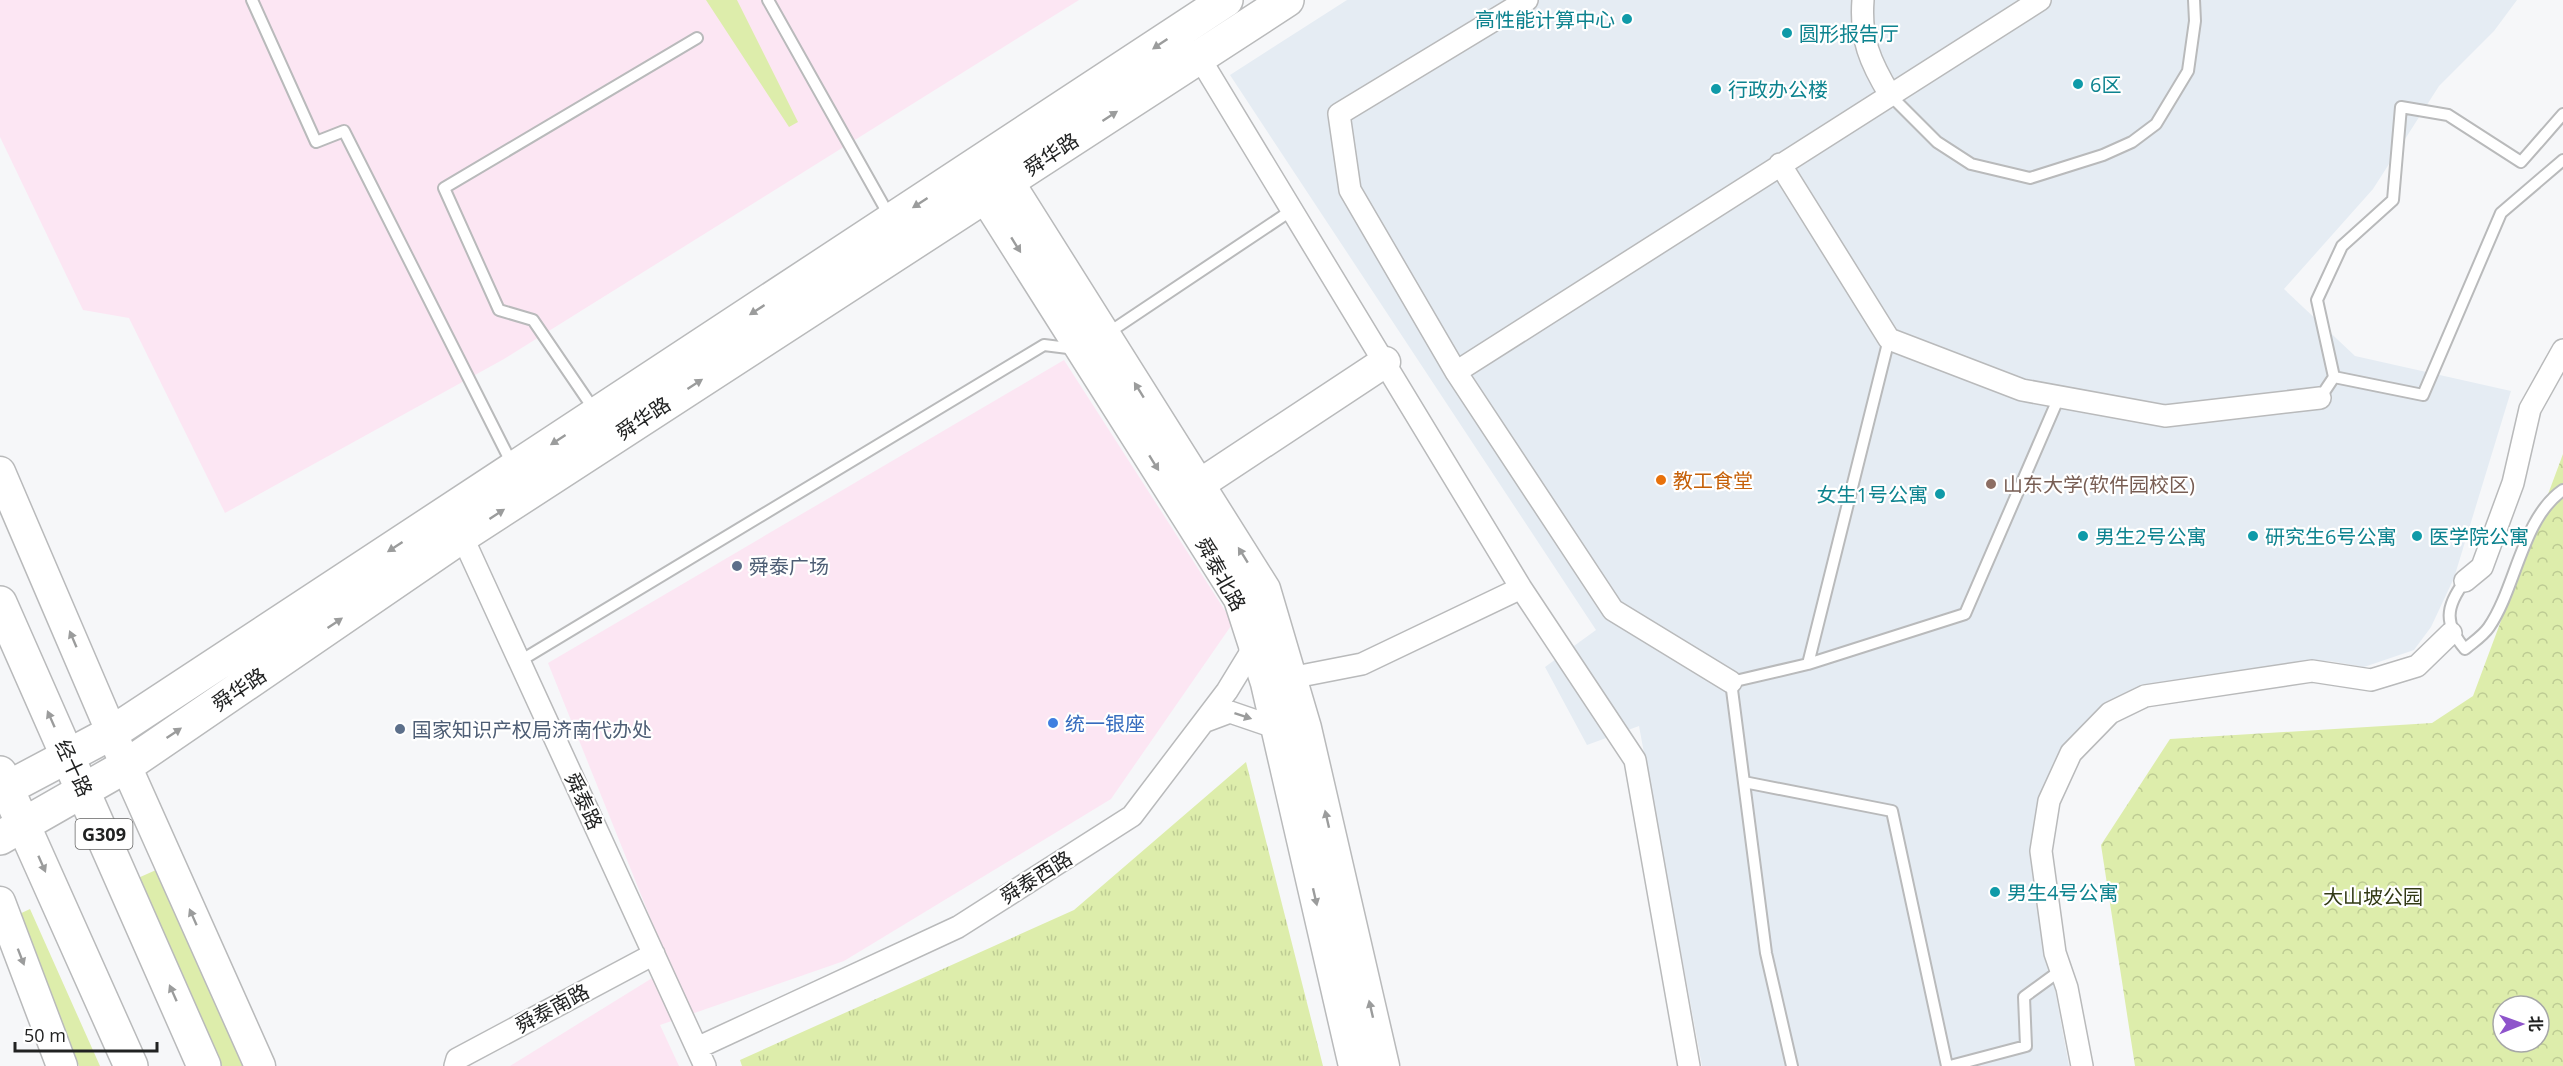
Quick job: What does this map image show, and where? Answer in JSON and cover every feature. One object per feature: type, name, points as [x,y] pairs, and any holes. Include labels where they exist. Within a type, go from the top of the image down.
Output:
[{"type":"main road","name":"舜华路","points":[[12,831],[126,766],[989,176],[1192,10],[1226,0]]},
{"type":"main road","name":"舜华路","points":[[2,784],[68,756],[112,732],[892,221],[989,176],[1199,57],[1287,0]]},
{"type":"main road","points":[[1192,10],[1199,57]]},
{"type":"main road","name":"舜泰北路","points":[[989,176],[1188,492],[1239,599],[1253,641],[1279,681],[1277,732],[1354,1066]]},
{"type":"main road","points":[[1384,1066],[1306,728],[1279,681],[1265,589],[1188,492],[1385,362]]},
{"type":"main road","points":[[0,472],[126,766],[260,1066]]},
{"type":"main road","name":"经十路","points":[[0,603],[204,1066]]},
{"type":"main road","points":[[2,784],[12,831],[131,1066]]},
{"type":"main road","points":[[0,902],[62,1066]]},
{"type":"street","points":[[1527,0],[1339,114],[1350,190],[1456,372],[1612,610],[1731,682]]},
{"type":"street","points":[[1863,0],[1861,27],[1873,68],[1890,95]]},
{"type":"street","points":[[1456,372],[2040,0]]},
{"type":"street","points":[[1199,57],[1521,588],[1635,760],[1689,1066]]},
{"type":"street","points":[[1780,164],[1889,339],[2022,390],[2165,416],[2320,398]]},
{"type":"street","points":[[2465,582],[2482,567],[2513,483],[2530,409],[2563,350]]},
{"type":"street","name":"舜泰路","points":[[462,536],[701,1057]]},
{"type":"street","points":[[1279,681],[1362,664],[1521,588]]},
{"type":"street","name":"舜泰西路","points":[[701,1057],[958,927],[1132,816],[1206,721],[1249,655],[1265,589]]},
{"type":"street","points":[[2082,1066],[2067,988],[2055,953],[2041,851],[2049,801],[2071,753],[2110,713],[2145,696],[2312,671],[2371,680],[2416,666],[2451,633]]},
{"type":"street","points":[[1206,721],[1230,712],[1274,727],[1277,732]]},
{"type":"street","name":"舜泰南路","points":[[455,1066],[457,1059],[654,954]]},
{"type":"lane","points":[[252,0],[316,142],[344,132],[514,469]]},
{"type":"lane","points":[[768,0],[892,221]]},
{"type":"lane","points":[[1890,95],[1937,142],[1971,164],[2030,178],[2103,155],[2132,142],[2156,124],[2187,71],[2194,21],[2194,0]]},
{"type":"lane","points":[[598,414],[532,320],[499,309],[444,188],[697,38]]},
{"type":"lane","points":[[2320,398],[2334,377],[2317,300],[2342,246],[2393,200],[2401,107],[2448,115],[2521,162],[2563,114]]},
{"type":"lane","points":[[2334,377],[2423,395],[2501,213],[2563,160]]},
{"type":"lane","points":[[520,661],[1044,345],[1093,342],[1292,210]]},
{"type":"lane","points":[[1808,664],[1889,339]]},
{"type":"lane","points":[[1792,1066],[1766,953],[1731,682],[1808,664],[1965,614],[2059,397]]},
{"type":"lane","points":[[2465,582],[2453,597],[2451,633],[2465,649],[2487,630],[2496,616],[2534,527],[2545,508],[2563,490]]},
{"type":"lane","points":[[1744,782],[1892,811],[1948,1066],[2026,1046],[2024,997],[2061,970]]},
{"type":"shaded area","points":[[0,0],[1079,0],[504,359],[225,513],[129,318],[83,310],[0,137]]},
{"type":"shaded area","name":"山东大学(软件园校区)","points":[[1347,0],[2517,0],[2494,31],[2439,86],[2373,189],[2284,289],[2355,356],[2511,391],[2454,578],[2431,627],[2414,650],[2364,667],[2329,661],[2293,663],[2199,677],[2107,703],[2060,750],[2039,799],[2031,858],[2069,1066],[1702,1066],[1639,726],[1587,745],[1545,667],[1596,630],[1230,75]]},
{"type":"shaded area","name":"舜泰广场","points":[[1064,360],[1233,623],[1111,799],[844,961],[660,1025],[679,1066],[510,1066],[670,967],[548,663]]},
{"type":"green space","points":[[706,0],[737,0],[798,122],[789,127]]},
{"type":"green space","name":"大山坡公园","points":[[2563,454],[2563,1066],[2135,1066],[2101,845],[2170,739],[2432,723],[2473,696]]},
{"type":"green space","points":[[1246,762],[1323,1066],[742,1066],[740,1060],[1074,910]]},
{"type":"green space","points":[[156,870],[243,1066],[222,1066],[138,878]]},
{"type":"green space","points":[[30,909],[100,1066],[79,1066],[13,917]]},
{"type":"place","name":"高性能计算中心","points":[[1627,19]]},
{"type":"place","name":"圆形报告厅","points":[[1787,33]]},
{"type":"place","name":"6区","points":[[2078,84]]},
{"type":"place","name":"行政办公楼","points":[[1716,89]]},
{"type":"place","name":"教工食堂","points":[[1661,480]]},
{"type":"place","name":"山东大学(软件园校区)","points":[[1991,484]]},
{"type":"place","name":"女生1号公寓","points":[[1940,494]]},
{"type":"place","name":"男生2号公寓","points":[[2083,536]]},
{"type":"place","name":"研究生6号公寓","points":[[2253,536]]},
{"type":"place","name":"医学院公寓","points":[[2417,536]]},
{"type":"place","name":"舜泰广场","points":[[737,566]]},
{"type":"place","name":"统一银座","points":[[1053,723]]},
{"type":"place","name":"国家知识产权局济南代办处","points":[[400,729]]},
{"type":"place","name":"男生4号公寓","points":[[1995,892]]}]
